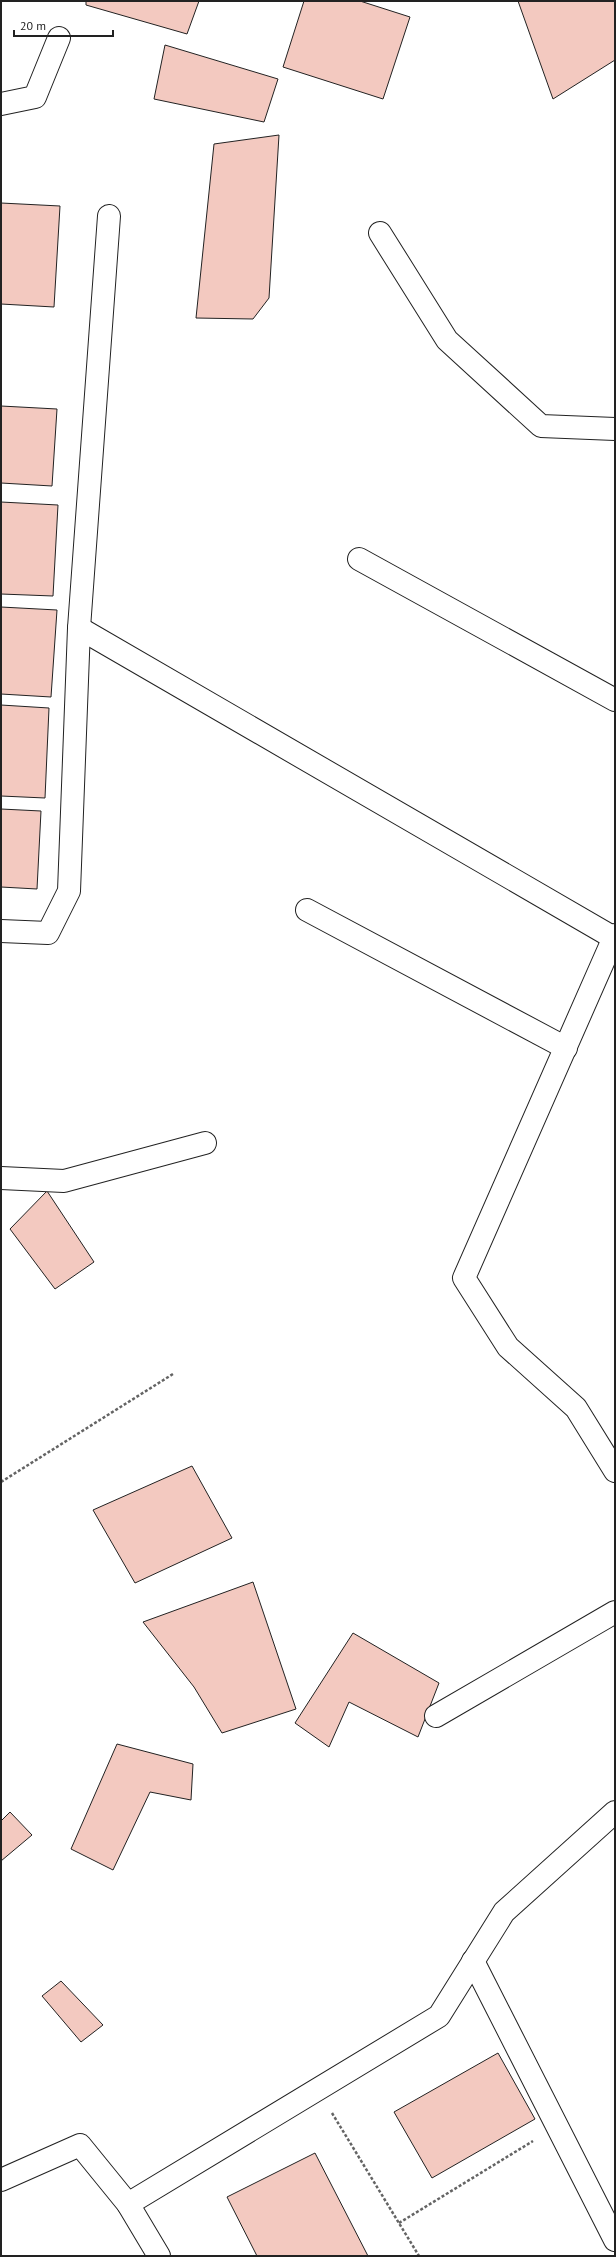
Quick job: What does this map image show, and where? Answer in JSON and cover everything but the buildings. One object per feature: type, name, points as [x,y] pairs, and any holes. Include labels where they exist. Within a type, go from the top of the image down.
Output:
[{"type":"street","points":[[1,104],[35,97],[59,38]]},
{"type":"street","points":[[1,931],[48,933],[69,891],[79,628],[109,216]]},
{"type":"street","points":[[380,233],[447,340],[541,426],[615,429]]},
{"type":"street","points":[[359,559],[615,700]]},
{"type":"street","points":[[79,628],[614,937],[464,1278],[508,1347],[576,1408],[615,1471]]},
{"type":"street","points":[[307,910],[566,1048]]},
{"type":"street","points":[[1,1178],[64,1181],[205,1143]]},
{"type":"street","points":[[436,1716],[615,1612]]},
{"type":"street","points":[[128,2204],[439,2016],[504,1912],[615,1812]]},
{"type":"street","points":[[473,1961],[615,2240]]},
{"type":"street","points":[[1,2180],[80,2145],[128,2204],[159,2256]]},
{"type":"path","points":[[1,1482],[173,1374]]},
{"type":"path","points":[[317,2090],[419,2256]]},
{"type":"path","points":[[399,2223],[557,2126]]}]
